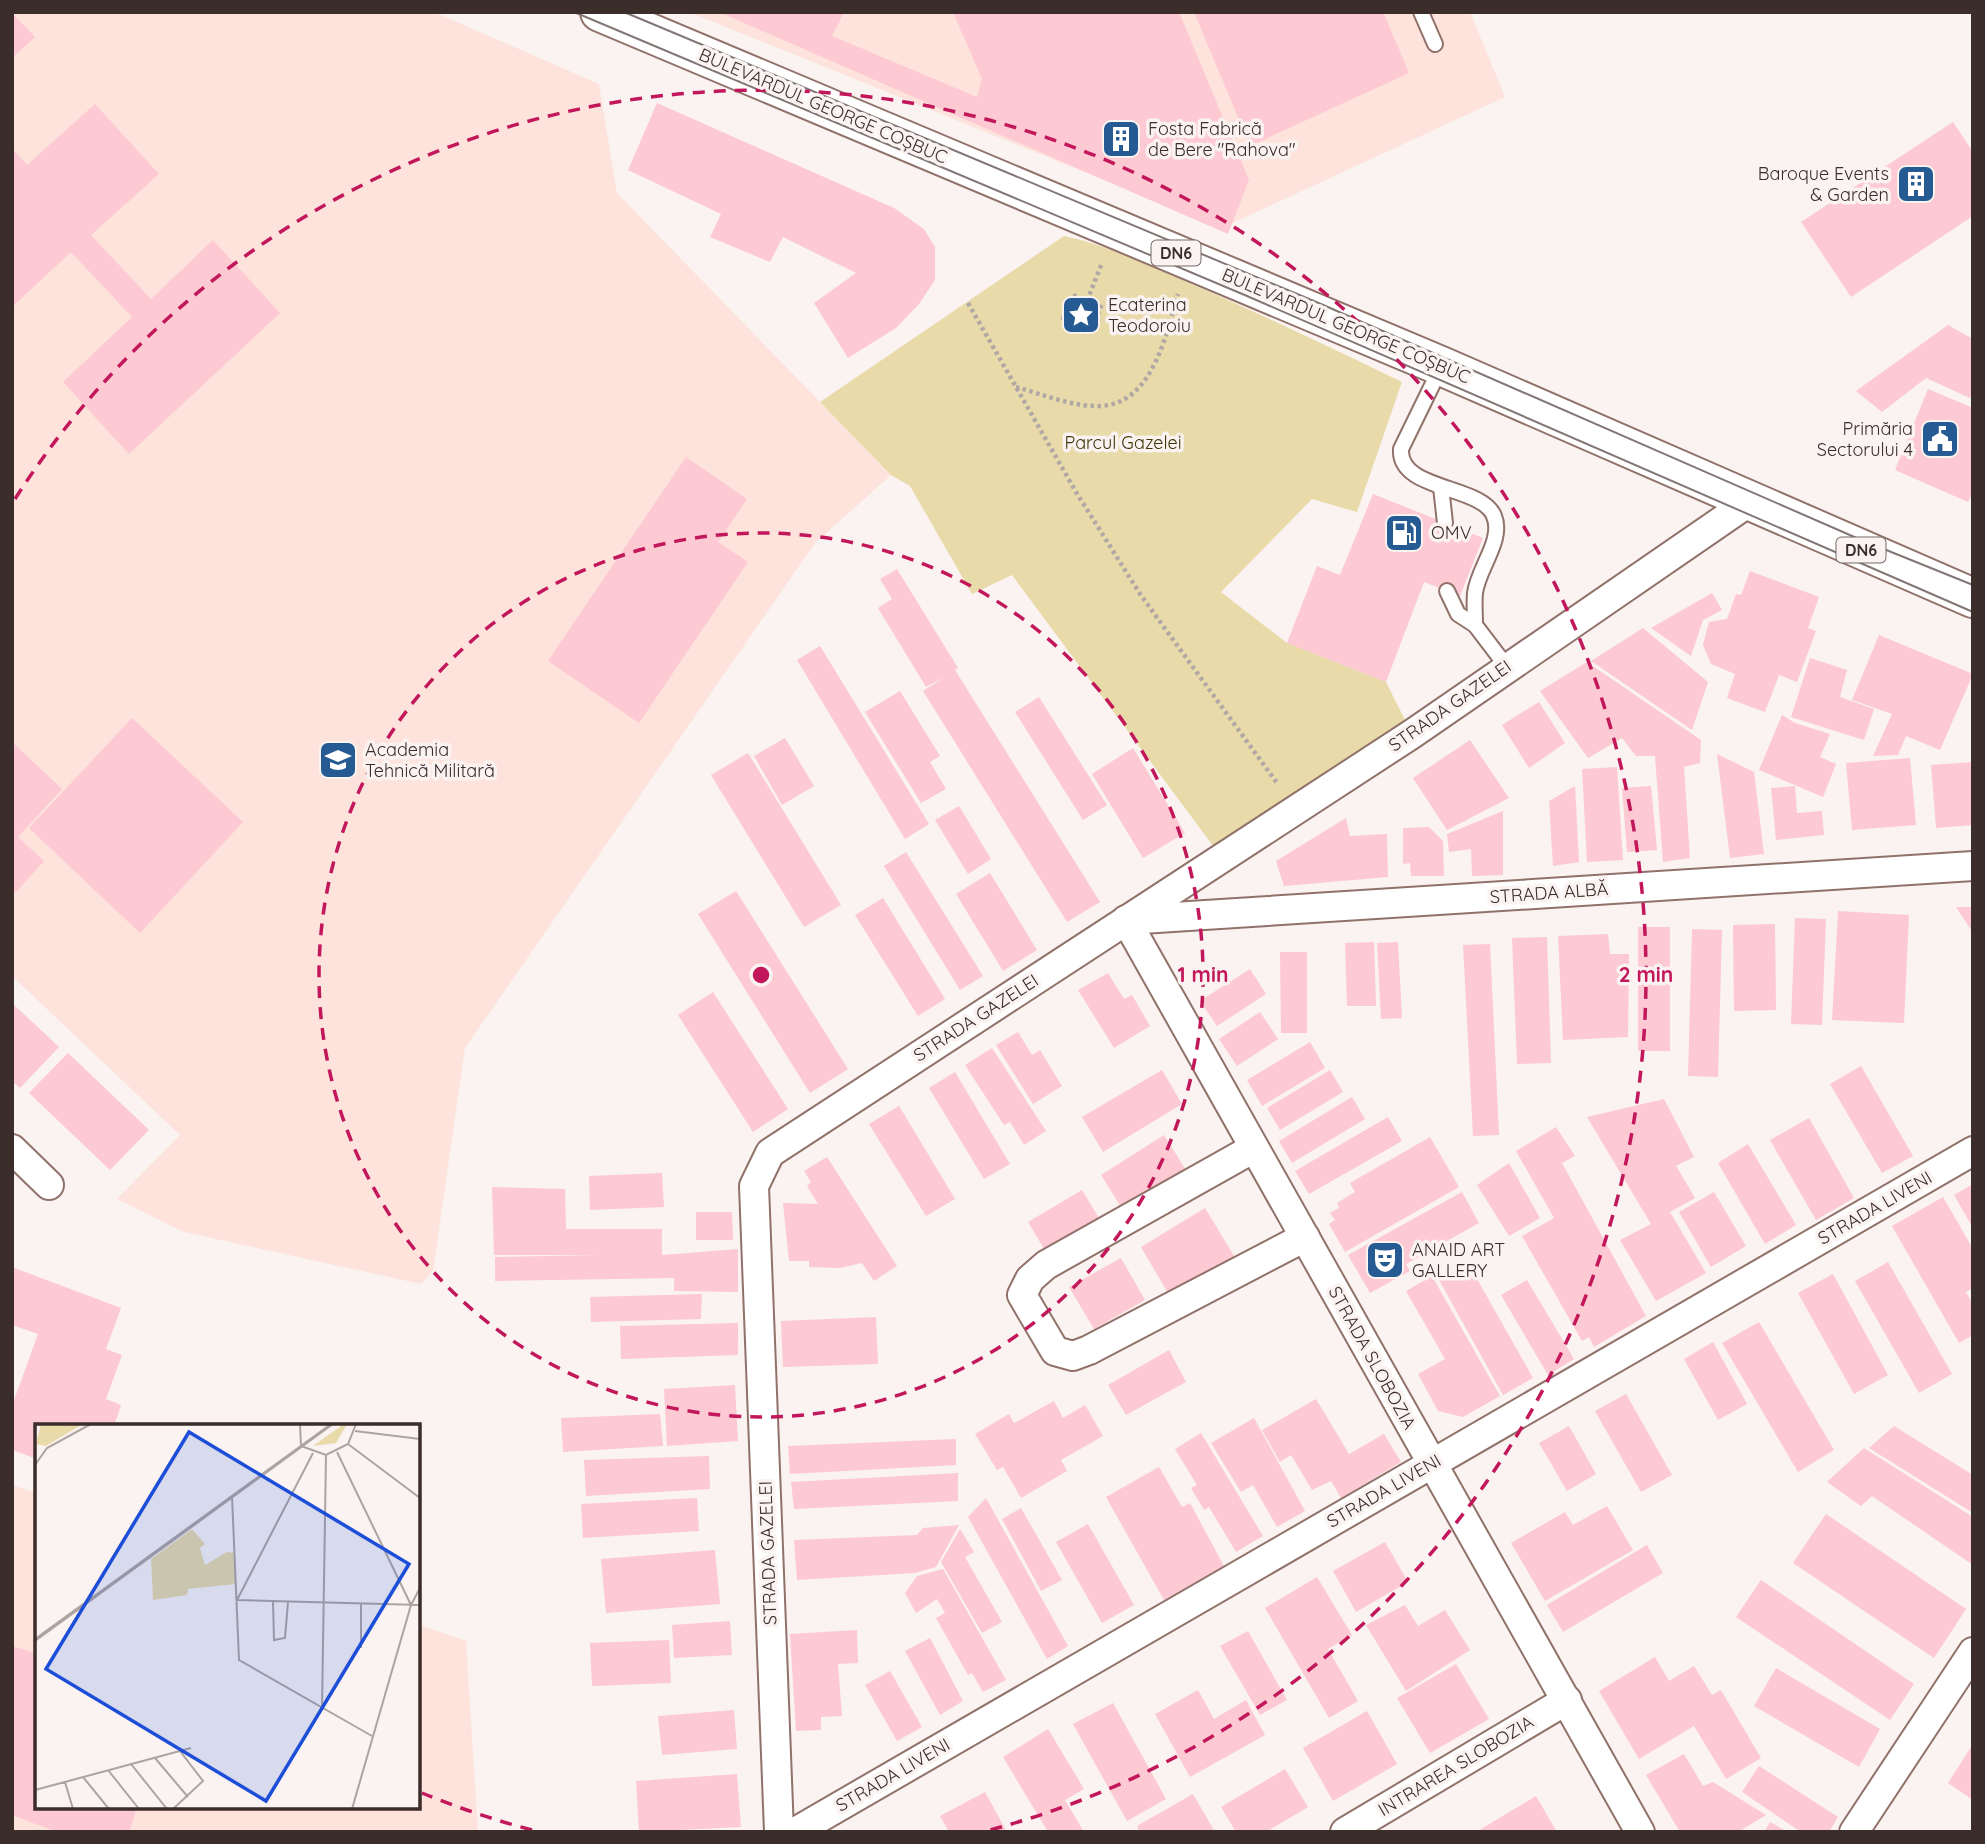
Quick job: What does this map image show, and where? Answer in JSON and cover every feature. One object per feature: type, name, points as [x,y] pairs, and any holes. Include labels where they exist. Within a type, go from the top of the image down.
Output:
[{"type":"main road","name":"BULEVARDUL GEORGE COȘBUC","points":[[600,12],[1441,366],[1973,598]]},
{"type":"street","name":"STRADA GAZELEI","points":[[779,1832],[754,1186],[770,1153],[1412,734],[1749,502]]},
{"type":"street","name":"STRADA ALBĂ","points":[[1126,920],[1973,866]]},
{"type":"street","name":"STRADA SLOBOZIA","points":[[1126,920],[1640,1832]]},
{"type":"street","points":[[1254,1148],[1046,1265],[1030,1279],[1022,1295],[1055,1351],[1073,1356],[1305,1237]]},
{"type":"street","points":[[12,1149],[49,1185]]},
{"type":"street","name":"STRADA LIVENI","points":[[795,1832],[1973,1151]]},
{"type":"street","points":[[1854,1832],[1973,1652]]},
{"type":"street","name":"INTRAREA SLOBOZIA","points":[[1345,1832],[1567,1699]]},
{"type":"lane","points":[[1421,12],[1435,44]]},
{"type":"lane","points":[[1441,366],[1401,449],[1400,458],[1407,469],[1441,487],[1486,505],[1493,513],[1497,528],[1475,591],[1475,625]]},
{"type":"lane","points":[[1441,487],[1445,523]]},
{"type":"lane","points":[[1447,591],[1458,614],[1475,625],[1507,667]]},
{"type":"path","points":[[1015,387],[1071,402],[1101,406],[1125,399],[1143,384],[1158,357],[1187,258]]},
{"type":"path","points":[[1073,295],[1087,301],[1101,307],[1090,334],[1062,321],[1073,295]]},
{"type":"path","points":[[968,303],[1076,492],[1140,594],[1259,758]]},
{"type":"shaded area","name":"Academia Tehnică Militară","points":[[12,12],[434,12],[599,84],[617,193],[891,475],[815,543],[465,1048],[433,1271],[421,1284],[184,1232],[117,1199],[180,1135],[12,976]]},
{"type":"shaded area","points":[[689,12],[1470,12],[1505,97],[1222,228]]},
{"type":"shaded area","points":[[12,1485],[35,1492],[35,1809],[420,1809],[420,1625],[466,1641],[478,1832],[12,1832]]},
{"type":"green space","name":"Parcul Gazelei","points":[[1064,236],[1112,250],[1143,263],[1402,382],[1357,512],[1312,499],[1221,592],[1287,643],[1386,682],[1412,734],[1222,858],[1012,575],[972,594],[910,486],[891,475],[820,402]]},
{"type":"building","name":"Fosta Fabrică de Bere \"Rahova\"","points":[[719,12],[844,12],[832,36],[977,97],[982,79],[953,12],[1179,12],[1249,180],[1228,234]]},
{"type":"building","name":"Fosta Fabrică de Bere \"Rahova\"","points":[[1194,12],[1383,12],[1409,73],[1250,146]]},
{"type":"building","points":[[12,13],[35,37],[12,58]]},
{"type":"building","points":[[657,103],[894,208],[924,229],[935,247],[935,280],[919,304],[896,328],[848,358],[814,303],[856,273],[783,237],[770,262],[710,237],[721,214],[628,170]]},
{"type":"building","points":[[95,104],[159,174],[91,235],[151,299],[213,240],[280,313],[129,454],[63,382],[132,317],[71,252],[12,307],[12,148],[27,165]]},
{"type":"building","name":"Baroque Events & Garden","points":[[1953,122],[1973,152],[1973,216],[1851,297],[1801,222]]},
{"type":"building","points":[[1948,325],[1973,339],[1973,392],[1970,398],[1926,378],[1882,412],[1856,391]]},
{"type":"building","name":"Primăria Sectorului 4","points":[[1928,389],[1973,408],[1973,492],[1968,502],[1895,470]]},
{"type":"building","points":[[686,457],[747,499],[718,542],[748,562],[639,723],[548,661]]},
{"type":"building","points":[[1373,494],[1483,538],[1460,596],[1424,582],[1386,682],[1287,643],[1317,566],[1340,575]]},
{"type":"building","points":[[897,569],[958,668],[955,670],[1100,902],[1067,922],[923,691],[945,677],[926,687],[878,608],[892,599],[880,579]]},
{"type":"building","points":[[1750,571],[1819,597],[1808,628],[1816,631],[1797,682],[1779,675],[1765,712],[1727,698],[1735,674],[1711,664],[1703,645],[1709,622],[1727,619],[1736,594],[1741,595]]},
{"type":"building","points":[[1712,593],[1722,610],[1703,620],[1691,656],[1651,628]]},
{"type":"building","points":[[1643,628],[1708,682],[1692,730],[1591,661]]},
{"type":"building","points":[[1879,635],[1973,674],[1940,750],[1906,736],[1898,755],[1873,756],[1892,714],[1852,700]]},
{"type":"building","points":[[820,646],[929,824],[905,839],[797,660]]},
{"type":"building","points":[[1810,658],[1847,670],[1840,697],[1874,709],[1864,740],[1791,717]]},
{"type":"building","points":[[1587,662],[1701,740],[1700,763],[1684,767],[1690,858],[1663,862],[1655,756],[1636,756],[1622,738],[1588,758],[1540,691]]},
{"type":"building","points":[[900,691],[940,756],[930,762],[946,789],[921,803],[865,712]]},
{"type":"building","points":[[1039,697],[1107,805],[1083,820],[1015,712]]},
{"type":"building","points":[[1539,702],[1565,743],[1529,768],[1502,725]]},
{"type":"building","points":[[1782,715],[1795,723],[1830,734],[1820,757],[1836,764],[1823,797],[1759,770]]},
{"type":"building","points":[[132,718],[243,822],[140,933],[29,828]]},
{"type":"building","points":[[785,738],[814,786],[782,805],[754,756]]},
{"type":"building","points":[[1470,740],[1509,798],[1447,830],[1413,778]]},
{"type":"building","points":[[12,742],[62,789],[18,837],[44,861],[16,892],[12,889]]},
{"type":"building","points":[[1133,748],[1185,833],[1143,858],[1092,774]]},
{"type":"building","points":[[748,753],[841,905],[804,927],[711,775]]},
{"type":"building","points":[[1717,754],[1754,772],[1764,854],[1730,858]]},
{"type":"building","points":[[1910,758],[1916,825],[1852,830],[1846,763]]},
{"type":"building","points":[[1973,762],[1973,825],[1936,828],[1931,765]]},
{"type":"building","points":[[1617,767],[1623,860],[1587,862],[1582,769]]},
{"type":"building","points":[[1575,786],[1579,862],[1553,866],[1549,801]]},
{"type":"building","points":[[1651,786],[1657,850],[1627,852],[1622,788]]},
{"type":"building","points":[[1795,786],[1797,813],[1822,811],[1824,835],[1776,840],[1771,788]]},
{"type":"building","points":[[959,806],[991,859],[968,874],[935,820]]},
{"type":"building","points":[[1503,811],[1503,875],[1472,876],[1471,849],[1449,852],[1447,834]]},
{"type":"building","points":[[1346,818],[1350,836],[1387,834],[1388,877],[1284,886],[1276,861]]},
{"type":"building","points":[[1429,827],[1443,841],[1444,876],[1411,876],[1410,863],[1403,864],[1403,828]]},
{"type":"building","points":[[906,852],[983,976],[960,990],[884,866]]},
{"type":"building","points":[[990,873],[1037,950],[1003,971],[956,894]]},
{"type":"building","points":[[736,891],[848,1069],[810,1093],[698,914]]},
{"type":"building","points":[[883,898],[945,999],[918,1016],[855,915]]},
{"type":"building","points":[[1956,907],[1973,907],[1973,933]]},
{"type":"building","points":[[1838,911],[1909,915],[1904,1023],[1832,1020]]},
{"type":"building","points":[[1795,918],[1826,919],[1822,1025],[1791,1024]]},
{"type":"building","points":[[1775,924],[1776,1010],[1734,1011],[1733,925]]},
{"type":"building","points":[[1638,927],[1670,927],[1670,1051],[1638,1051]]},
{"type":"building","points":[[1692,929],[1722,930],[1718,1077],[1688,1076]]},
{"type":"building","points":[[1608,934],[1610,954],[1629,954],[1628,1037],[1563,1040],[1558,936]]},
{"type":"building","points":[[1547,937],[1551,1063],[1517,1064],[1512,938]]},
{"type":"building","points":[[1374,942],[1376,1006],[1347,1006],[1345,943]]},
{"type":"building","points":[[1398,942],[1402,1018],[1381,1019],[1377,943]]},
{"type":"building","points":[[1490,944],[1499,1135],[1473,1136],[1463,945]]},
{"type":"building","points":[[1280,952],[1307,952],[1307,1033],[1281,1033]]},
{"type":"building","points":[[1250,969],[1266,994],[1217,1026],[1200,1001]]},
{"type":"building","points":[[1108,973],[1124,999],[1132,995],[1150,1026],[1114,1048],[1078,990]]},
{"type":"building","points":[[713,992],[788,1109],[753,1132],[678,1015]]},
{"type":"building","points":[[12,1003],[59,1047],[20,1088],[12,1081]]},
{"type":"building","points":[[1260,1012],[1278,1039],[1237,1066],[1219,1039]]},
{"type":"building","points":[[1018,1032],[1032,1055],[1040,1050],[1062,1086],[1033,1104],[996,1045]]},
{"type":"building","points":[[1310,1042],[1325,1068],[1262,1106],[1247,1080]]},
{"type":"building","points":[[992,1048],[1046,1131],[1024,1145],[1010,1122],[1004,1125],[965,1065]]},
{"type":"building","points":[[68,1053],[149,1130],[110,1170],[29,1093]]},
{"type":"building","points":[[1861,1066],[1913,1156],[1882,1173],[1830,1084]]},
{"type":"building","points":[[1162,1070],[1182,1104],[1103,1152],[1082,1117]]},
{"type":"building","points":[[1330,1070],[1343,1092],[1280,1130],[1267,1108]]},
{"type":"building","points":[[955,1072],[1010,1164],[984,1179],[929,1088]]},
{"type":"building","points":[[1352,1097],[1365,1119],[1292,1163],[1279,1141]]},
{"type":"building","points":[[1664,1099],[1694,1157],[1676,1166],[1695,1198],[1670,1212],[1706,1273],[1656,1301],[1620,1240],[1651,1224],[1587,1117]]},
{"type":"building","points":[[899,1106],[955,1199],[926,1216],[869,1124]]},
{"type":"building","points":[[1388,1117],[1402,1141],[1309,1194],[1295,1171]]},
{"type":"building","points":[[1809,1118],[1854,1198],[1816,1220],[1770,1140]]},
{"type":"building","points":[[1556,1127],[1575,1156],[1562,1163],[1646,1316],[1594,1347],[1589,1337],[1582,1341],[1522,1236],[1554,1218],[1516,1151]]},
{"type":"building","points":[[1164,1135],[1187,1172],[1124,1212],[1101,1175]]},
{"type":"building","points":[[1430,1137],[1459,1187],[1345,1252],[1329,1224],[1335,1220],[1330,1213],[1339,1208],[1337,1203],[1355,1192],[1350,1183]]},
{"type":"building","points":[[1748,1144],[1796,1225],[1765,1244],[1718,1163]]},
{"type":"building","points":[[827,1157],[897,1266],[874,1281],[862,1263],[840,1268],[809,1267],[809,1261],[789,1261],[783,1203],[818,1204],[807,1186],[811,1182],[804,1171]]},
{"type":"building","points":[[1509,1163],[1540,1218],[1509,1236],[1477,1185]]},
{"type":"building","points":[[662,1173],[664,1207],[590,1210],[589,1176]]},
{"type":"building","points":[[1973,1184],[1973,1228],[1954,1195]]},
{"type":"building","points":[[492,1187],[565,1189],[566,1229],[662,1229],[662,1255],[738,1249],[738,1292],[674,1291],[674,1278],[495,1281],[495,1257],[602,1255],[494,1255]]},
{"type":"building","points":[[1082,1190],[1103,1225],[1049,1257],[1028,1222]]},
{"type":"building","points":[[1462,1192],[1479,1223],[1406,1264],[1410,1271],[1370,1293],[1348,1255]]},
{"type":"building","points":[[1714,1192],[1746,1246],[1711,1267],[1679,1212]]},
{"type":"building","points":[[1943,1197],[1973,1249],[1973,1288],[1966,1292],[1973,1305],[1973,1335],[1959,1343],[1892,1226]]},
{"type":"building","points":[[1205,1208],[1237,1261],[1172,1300],[1141,1247]]},
{"type":"building","points":[[696,1212],[732,1212],[733,1240],[696,1240]]},
{"type":"building","points":[[1121,1258],[1145,1300],[1094,1329],[1069,1287]]},
{"type":"building","points":[[1888,1262],[1952,1374],[1919,1393],[1855,1281]]},
{"type":"building","points":[[1468,1263],[1533,1378],[1503,1395],[1439,1280]]},
{"type":"building","points":[[12,1267],[121,1308],[106,1349],[122,1355],[106,1399],[121,1405],[115,1424],[35,1424],[35,1458],[12,1450],[12,1406],[38,1334],[12,1325]]},
{"type":"building","points":[[1833,1274],[1888,1375],[1854,1394],[1798,1293]]},
{"type":"building","points":[[1432,1276],[1500,1396],[1463,1417],[1438,1411],[1418,1374],[1445,1359],[1406,1291]]},
{"type":"building","points":[[1527,1280],[1574,1359],[1548,1375],[1501,1295]]},
{"type":"building","points":[[702,1294],[701,1319],[591,1322],[590,1297]]},
{"type":"building","points":[[876,1317],[878,1364],[783,1367],[781,1321]]},
{"type":"building","points":[[1759,1322],[1834,1450],[1798,1472],[1722,1343]]},
{"type":"building","points":[[738,1323],[738,1355],[621,1359],[620,1326]]},
{"type":"building","points":[[1713,1342],[1747,1404],[1718,1420],[1684,1359]]},
{"type":"building","points":[[1169,1350],[1186,1382],[1126,1415],[1108,1385]]},
{"type":"building","points":[[735,1385],[738,1441],[667,1446],[664,1389]]},
{"type":"building","points":[[1626,1394],[1672,1475],[1641,1492],[1595,1411]]},
{"type":"building","points":[[1316,1399],[1349,1454],[1384,1434],[1401,1462],[1341,1498],[1331,1481],[1312,1490],[1291,1455],[1280,1462],[1262,1430]]},
{"type":"building","points":[[1054,1401],[1063,1418],[1085,1405],[1103,1436],[1061,1460],[1067,1471],[1021,1498],[1003,1467],[997,1470],[975,1434],[1009,1414],[1014,1423]]},
{"type":"building","points":[[660,1414],[663,1446],[563,1452],[561,1418]]},
{"type":"building","points":[[1254,1418],[1305,1511],[1277,1527],[1253,1485],[1241,1492],[1211,1443]]},
{"type":"building","points":[[1569,1426],[1596,1474],[1567,1491],[1539,1443]]},
{"type":"building","points":[[1894,1426],[1973,1475],[1973,1513],[1869,1448]]},
{"type":"building","points":[[1201,1433],[1263,1536],[1236,1552],[1209,1507],[1204,1510],[1191,1488],[1197,1485],[1175,1449]]},
{"type":"building","points":[[956,1439],[956,1465],[790,1474],[788,1446]]},
{"type":"building","points":[[1864,1448],[1973,1517],[1973,1565],[1872,1496],[1861,1506],[1827,1482]]},
{"type":"building","points":[[709,1456],[710,1489],[586,1496],[584,1460]]},
{"type":"building","points":[[1159,1467],[1182,1507],[1190,1503],[1224,1566],[1164,1600],[1106,1497]]},
{"type":"building","points":[[958,1473],[958,1501],[794,1509],[791,1482]]},
{"type":"building","points":[[697,1498],[699,1531],[583,1538],[581,1504]]},
{"type":"building","points":[[986,1498],[1068,1646],[1047,1659],[968,1517]]},
{"type":"building","points":[[1607,1506],[1633,1550],[1545,1601],[1511,1543],[1565,1512],[1573,1525]]},
{"type":"building","points":[[1021,1508],[1062,1580],[1041,1591],[1002,1519]]},
{"type":"building","points":[[1826,1514],[1966,1609],[1934,1658],[1793,1563]]},
{"type":"building","points":[[1088,1524],[1134,1605],[1102,1623],[1056,1542]]},
{"type":"building","points":[[959,1525],[936,1567],[915,1573],[797,1580],[794,1540],[917,1535],[923,1528]]},
{"type":"building","points":[[960,1529],[974,1552],[965,1557],[1002,1622],[982,1633],[941,1562]]},
{"type":"building","points":[[1385,1542],[1408,1582],[1356,1612],[1333,1571]]},
{"type":"building","points":[[1647,1545],[1663,1573],[1563,1632],[1547,1605]]},
{"type":"building","points":[[715,1550],[720,1604],[606,1613],[601,1559]]},
{"type":"building","points":[[943,1569],[1006,1680],[983,1692],[972,1673],[968,1675],[936,1618],[945,1613],[937,1599],[916,1613],[905,1593],[917,1576]]},
{"type":"building","points":[[1317,1577],[1352,1635],[1328,1649],[1358,1701],[1329,1718],[1265,1608]]},
{"type":"building","points":[[1761,1580],[1914,1684],[1890,1720],[1736,1617]]},
{"type":"building","points":[[1405,1605],[1418,1626],[1445,1610],[1470,1650],[1406,1691],[1366,1625]]},
{"type":"building","points":[[730,1621],[732,1655],[674,1658],[672,1625]]},
{"type":"building","points":[[857,1630],[858,1663],[838,1664],[842,1716],[821,1717],[821,1730],[796,1731],[790,1634]]},
{"type":"building","points":[[1248,1631],[1287,1700],[1260,1715],[1220,1646]]},
{"type":"building","points":[[930,1638],[963,1701],[940,1715],[905,1651]]},
{"type":"building","points":[[669,1640],[671,1683],[592,1686],[590,1643]]},
{"type":"building","points":[[12,1646],[35,1653],[35,1809],[136,1809],[129,1832],[57,1832],[12,1815]]},
{"type":"building","points":[[1655,1657],[1669,1681],[1694,1666],[1712,1695],[1721,1690],[1761,1758],[1726,1779],[1694,1726],[1639,1759],[1599,1691]]},
{"type":"building","points":[[1456,1664],[1489,1719],[1430,1753],[1397,1698]]},
{"type":"building","points":[[1776,1668],[1880,1729],[1859,1767],[1754,1706]]},
{"type":"building","points":[[890,1671],[922,1727],[897,1741],[865,1685]]},
{"type":"building","points":[[1198,1690],[1214,1719],[1246,1700],[1265,1735],[1190,1777],[1155,1714]]},
{"type":"building","points":[[1113,1703],[1166,1799],[1127,1821],[1073,1724]]},
{"type":"building","points":[[734,1710],[737,1749],[662,1755],[658,1716]]},
{"type":"building","points":[[1367,1711],[1397,1764],[1333,1801],[1303,1748]]},
{"type":"building","points":[[1048,1729],[1084,1789],[1065,1800],[1084,1832],[1048,1832],[1003,1757]]},
{"type":"building","points":[[1973,1744],[1973,1800],[1948,1783]]},
{"type":"building","points":[[1684,1754],[1703,1786],[1713,1782],[1766,1815],[1738,1832],[1680,1832],[1646,1775]]},
{"type":"building","points":[[1759,1766],[1838,1817],[1829,1832],[1801,1832],[1742,1792]]},
{"type":"building","points":[[1285,1769],[1308,1807],[1266,1832],[1236,1832],[1221,1807]]},
{"type":"building","points":[[737,1774],[741,1827],[639,1832],[636,1781]]},
{"type":"building","points":[[985,1792],[1007,1832],[949,1832],[940,1816]]},
{"type":"building","points":[[1193,1794],[1215,1832],[1140,1832],[1137,1826]]},
{"type":"building","points":[[1536,1796],[1557,1832],[1476,1832]]},
{"type":"building","points":[[1770,1822],[1788,1832],[1764,1832]]},
{"type":"tram line","points":[[574,12],[1247,296],[1973,612]]},
{"type":"tram line","points":[[624,12],[1321,304],[1859,539],[1973,585]]},
{"type":"place","name":"Fosta Fabrică de Bere \"Rahova\"","points":[[1121,139]]},
{"type":"place","name":"Baroque Events & Garden","points":[[1916,184]]},
{"type":"place","name":"Ecaterina Teodoroiu","points":[[1081,315]]},
{"type":"place","name":"Primăria Sectorului 4","points":[[1940,439]]},
{"type":"place","name":"OMV","points":[[1404,533]]},
{"type":"place","name":"Academia Tehnică Militară","points":[[338,760]]},
{"type":"place","name":"ANAID ART GALLERY","points":[[1385,1260]]}]
